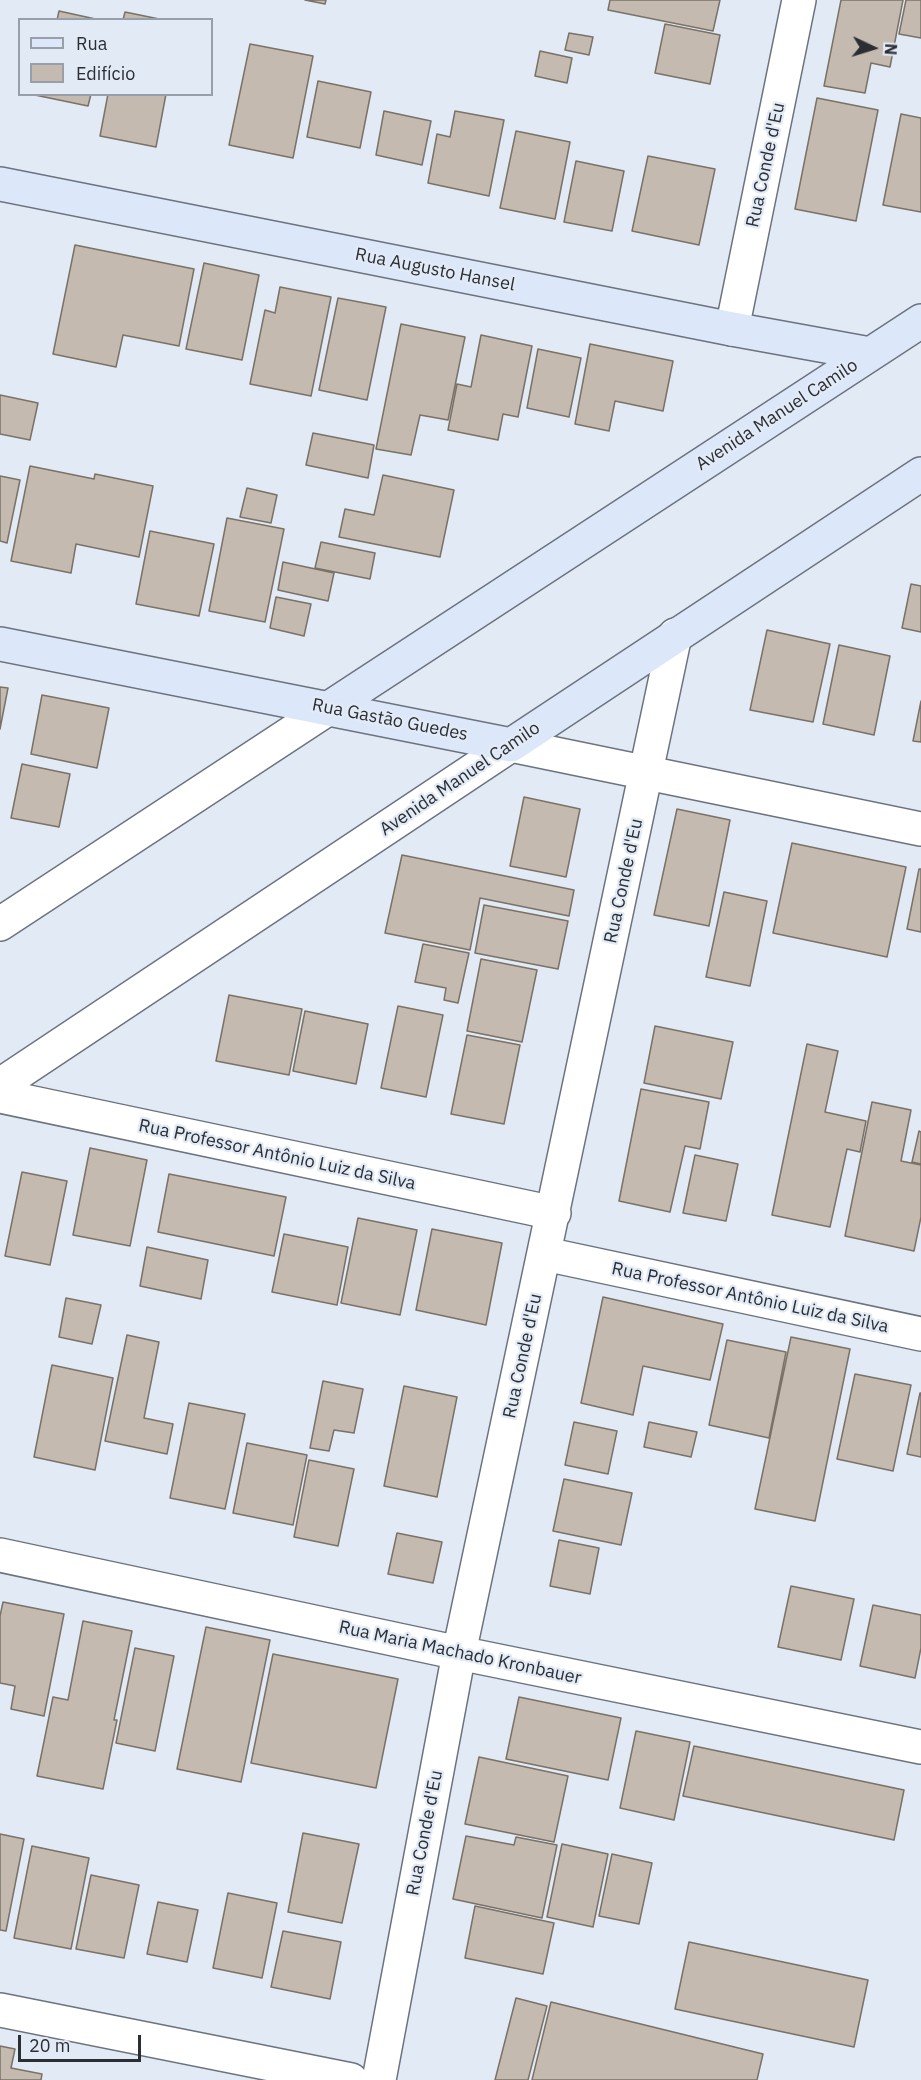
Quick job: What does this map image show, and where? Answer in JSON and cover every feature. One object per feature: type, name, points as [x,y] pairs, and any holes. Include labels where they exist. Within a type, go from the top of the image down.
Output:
[{"type":"street","name":"Rua Conde d'Eu","points":[[732,329],[799,0]]},
{"type":"street","name":"Rua Augusto Hansel","points":[[0,184],[732,329],[870,354]]},
{"type":"street","name":"Avenida Manuel Camilo","points":[[0,924],[921,321]]},
{"type":"street","name":"Avenida Manuel Camilo","points":[[0,1085],[675,635],[921,474]]},
{"type":"street","name":"Rua Conde d'Eu","points":[[379,2080],[459,1653],[675,635]]},
{"type":"street","name":"Rua Gastão Guedes","points":[[0,644],[329,708],[921,829]]},
{"type":"street","name":"Rua Professor Antônio Luiz da Silva","points":[[0,1096],[554,1213]]},
{"type":"street","name":"Rua Professor Antônio Luiz da Silva","points":[[544,1254],[921,1334]]},
{"type":"street","name":"Rua Maria Machado Kronbauer","points":[[0,1555],[459,1653],[921,1747]]},
{"type":"street","points":[[0,2010],[351,2080]]},
{"type":"building","points":[[305,0],[326,0],[325,4]]},
{"type":"building","points":[[610,0],[720,0],[713,31],[608,10]]},
{"type":"building","points":[[841,0],[903,0],[890,67],[871,63],[865,93],[824,86]]},
{"type":"building","points":[[906,0],[921,0],[921,38],[899,34]]},
{"type":"building","points":[[59,11],[91,18],[57,18]]},
{"type":"building","points":[[125,12],[154,18],[124,18]]},
{"type":"building","points":[[665,24],[720,35],[710,84],[655,73]]},
{"type":"building","points":[[569,33],[593,37],[589,55],[565,50]]},
{"type":"building","points":[[250,44],[313,56],[293,158],[229,145]]},
{"type":"building","points":[[540,51],[572,58],[567,83],[535,76]]},
{"type":"building","points":[[318,81],[371,92],[360,148],[307,137]]},
{"type":"building","points":[[40,96],[90,96],[88,106]]},
{"type":"building","points":[[108,96],[166,96],[156,147],[100,136]]},
{"type":"building","points":[[817,98],[878,110],[856,221],[795,209]]},
{"type":"building","points":[[384,111],[431,121],[422,165],[376,155]]},
{"type":"building","points":[[455,111],[504,120],[489,196],[428,183],[437,134],[450,137]]},
{"type":"building","points":[[901,114],[921,118],[921,212],[883,205]]},
{"type":"building","points":[[516,131],[570,142],[555,219],[500,208]]},
{"type":"building","points":[[648,156],[715,169],[699,245],[632,231]]},
{"type":"building","points":[[576,161],[624,171],[612,231],[564,222]]},
{"type":"building","points":[[75,245],[194,269],[179,346],[123,335],[116,367],[53,354]]},
{"type":"building","points":[[204,263],[259,275],[242,360],[186,349]]},
{"type":"building","points":[[280,287],[331,297],[311,396],[250,384],[265,310],[275,313]]},
{"type":"building","points":[[338,298],[386,307],[367,400],[319,390]]},
{"type":"building","points":[[401,324],[465,337],[448,420],[420,415],[411,455],[376,449]]},
{"type":"building","points":[[481,335],[532,346],[518,417],[503,414],[498,440],[448,430],[457,384],[471,387]]},
{"type":"building","points":[[590,344],[673,361],[663,411],[615,401],[609,431],[575,424]]},
{"type":"building","points":[[538,349],[581,358],[569,417],[527,408]]},
{"type":"building","points":[[0,395],[38,403],[30,440],[0,434]]},
{"type":"building","points":[[313,433],[374,445],[368,478],[306,465]]},
{"type":"building","points":[[30,466],[94,479],[95,474],[153,486],[139,557],[76,544],[71,573],[11,561]]},
{"type":"building","points":[[383,475],[454,490],[440,557],[339,537],[345,509],[374,515]]},
{"type":"building","points":[[0,476],[20,480],[7,543],[0,541]]},
{"type":"building","points":[[247,488],[277,495],[271,523],[240,517]]},
{"type":"building","points":[[227,518],[284,529],[265,622],[209,611]]},
{"type":"building","points":[[150,531],[214,544],[199,616],[136,604]]},
{"type":"building","points":[[321,542],[375,553],[370,579],[315,568]]},
{"type":"building","points":[[283,562],[334,573],[328,601],[278,590]]},
{"type":"building","points":[[911,584],[921,586],[921,632],[902,628]]},
{"type":"building","points":[[276,597],[311,604],[304,636],[270,628]]},
{"type":"building","points":[[767,630],[830,644],[813,722],[750,710]]},
{"type":"building","points":[[839,645],[890,656],[874,735],[823,724]]},
{"type":"building","points":[[0,687],[8,688],[0,729]]},
{"type":"building","points":[[42,695],[109,708],[97,768],[31,754]]},
{"type":"building","points":[[921,701],[921,742],[913,741]]},
{"type":"building","points":[[22,764],[70,774],[59,827],[11,818]]},
{"type":"building","points":[[524,797],[580,809],[566,877],[510,866]]},
{"type":"building","points":[[677,809],[730,820],[709,926],[654,915]]},
{"type":"building","points":[[792,843],[906,867],[887,957],[773,933]]},
{"type":"building","points":[[402,855],[574,890],[569,916],[480,898],[470,950],[385,933]]},
{"type":"building","points":[[919,869],[921,869],[921,932],[907,929]]},
{"type":"building","points":[[724,892],[767,901],[750,986],[706,977]]},
{"type":"building","points":[[484,905],[568,921],[558,969],[475,953]]},
{"type":"building","points":[[423,944],[469,953],[458,1003],[444,1000],[446,988],[415,982]]},
{"type":"building","points":[[481,959],[537,970],[522,1042],[467,1031]]},
{"type":"building","points":[[229,995],[302,1009],[289,1075],[216,1061]]},
{"type":"building","points":[[398,1006],[443,1015],[426,1097],[381,1088]]},
{"type":"building","points":[[305,1011],[368,1024],[356,1084],[293,1071]]},
{"type":"building","points":[[655,1026],[733,1042],[721,1099],[644,1083]]},
{"type":"building","points":[[467,1035],[520,1045],[504,1124],[451,1114]]},
{"type":"building","points":[[807,1044],[838,1051],[825,1112],[866,1121],[860,1152],[847,1149],[830,1227],[772,1215]]},
{"type":"building","points":[[641,1089],[709,1102],[700,1149],[685,1146],[670,1212],[619,1201]]},
{"type":"building","points":[[872,1102],[911,1110],[901,1161],[921,1165],[921,1217],[914,1251],[845,1236]]},
{"type":"building","points":[[919,1131],[921,1132],[921,1164],[912,1162]]},
{"type":"building","points":[[90,1148],[147,1160],[130,1246],[73,1235]]},
{"type":"building","points":[[695,1155],[738,1164],[726,1221],[683,1213]]},
{"type":"building","points":[[22,1172],[67,1181],[50,1265],[5,1256]]},
{"type":"building","points":[[169,1174],[286,1197],[274,1256],[158,1232]]},
{"type":"building","points":[[358,1218],[417,1230],[400,1315],[341,1303]]},
{"type":"building","points":[[432,1229],[502,1243],[486,1325],[416,1310]]},
{"type":"building","points":[[284,1234],[348,1247],[337,1305],[272,1292]]},
{"type":"building","points":[[147,1247],[208,1260],[201,1299],[140,1286]]},
{"type":"building","points":[[603,1297],[723,1324],[710,1380],[643,1366],[633,1415],[581,1403]]},
{"type":"building","points":[[66,1298],[101,1305],[92,1344],[59,1337]]},
{"type":"building","points":[[127,1335],[159,1342],[144,1418],[173,1424],[167,1454],[105,1441]]},
{"type":"building","points":[[791,1337],[850,1349],[815,1521],[755,1509]]},
{"type":"building","points":[[727,1340],[786,1352],[769,1438],[709,1425]]},
{"type":"building","points":[[52,1365],[113,1378],[95,1470],[34,1457]]},
{"type":"building","points":[[855,1374],[911,1385],[893,1471],[837,1459]]},
{"type":"building","points":[[323,1381],[363,1389],[354,1433],[334,1430],[329,1451],[310,1448]]},
{"type":"building","points":[[404,1386],[457,1397],[437,1497],[384,1486]]},
{"type":"building","points":[[921,1393],[921,1457],[907,1454]]},
{"type":"building","points":[[189,1403],[245,1414],[225,1509],[170,1498]]},
{"type":"building","points":[[574,1422],[617,1431],[608,1474],[565,1465]]},
{"type":"building","points":[[649,1422],[697,1432],[691,1457],[644,1447]]},
{"type":"building","points":[[247,1443],[307,1455],[293,1525],[233,1513]]},
{"type":"building","points":[[309,1460],[354,1469],[338,1546],[294,1537]]},
{"type":"building","points":[[564,1479],[632,1493],[621,1545],[553,1531]]},
{"type":"building","points":[[397,1533],[442,1542],[433,1583],[388,1574]]},
{"type":"building","points":[[559,1540],[599,1548],[590,1594],[550,1586]]},
{"type":"building","points":[[791,1586],[854,1599],[841,1660],[778,1647]]},
{"type":"building","points":[[3,1602],[64,1614],[44,1716],[11,1709],[15,1686],[0,1683],[0,1616]]},
{"type":"building","points":[[873,1605],[921,1615],[921,1648],[915,1678],[860,1666]]},
{"type":"building","points":[[83,1621],[132,1631],[103,1789],[37,1776],[53,1697],[68,1700]]},
{"type":"building","points":[[206,1627],[270,1640],[241,1782],[177,1769]]},
{"type":"building","points":[[135,1648],[174,1656],[155,1751],[116,1743]]},
{"type":"building","points":[[273,1654],[398,1679],[376,1788],[251,1763]]},
{"type":"building","points":[[519,1697],[621,1718],[608,1780],[506,1759]]},
{"type":"building","points":[[636,1731],[690,1742],[674,1820],[620,1808]]},
{"type":"building","points":[[694,1746],[904,1790],[894,1840],[683,1796]]},
{"type":"building","points":[[479,1757],[568,1776],[554,1842],[465,1824]]},
{"type":"building","points":[[303,1833],[359,1844],[342,1923],[288,1912]]},
{"type":"building","points":[[0,1834],[24,1839],[6,1931],[0,1930]]},
{"type":"building","points":[[466,1836],[514,1845],[516,1837],[557,1845],[542,1918],[453,1899]]},
{"type":"building","points":[[562,1844],[608,1854],[593,1927],[547,1917]]},
{"type":"building","points":[[32,1846],[89,1858],[71,1949],[14,1938]]},
{"type":"building","points":[[612,1854],[652,1863],[639,1924],[599,1916]]},
{"type":"building","points":[[91,1875],[139,1885],[124,1958],[76,1949]]},
{"type":"building","points":[[228,1893],[277,1903],[262,1978],[213,1968]]},
{"type":"building","points":[[158,1902],[198,1910],[187,1962],[147,1954]]},
{"type":"building","points":[[475,1906],[554,1923],[543,1974],[465,1958]]},
{"type":"building","points":[[283,1931],[341,1942],[330,1999],[271,1987]]},
{"type":"building","points":[[689,1942],[868,1980],[854,2047],[675,2009]]},
{"type":"building","points":[[516,1998],[547,2006],[528,2080],[495,2080]]},
{"type":"building","points":[[551,2002],[763,2054],[757,2080],[532,2080]]},
{"type":"building","points":[[0,2046],[15,2049],[11,2068],[42,2074],[41,2080],[0,2080]]}]
